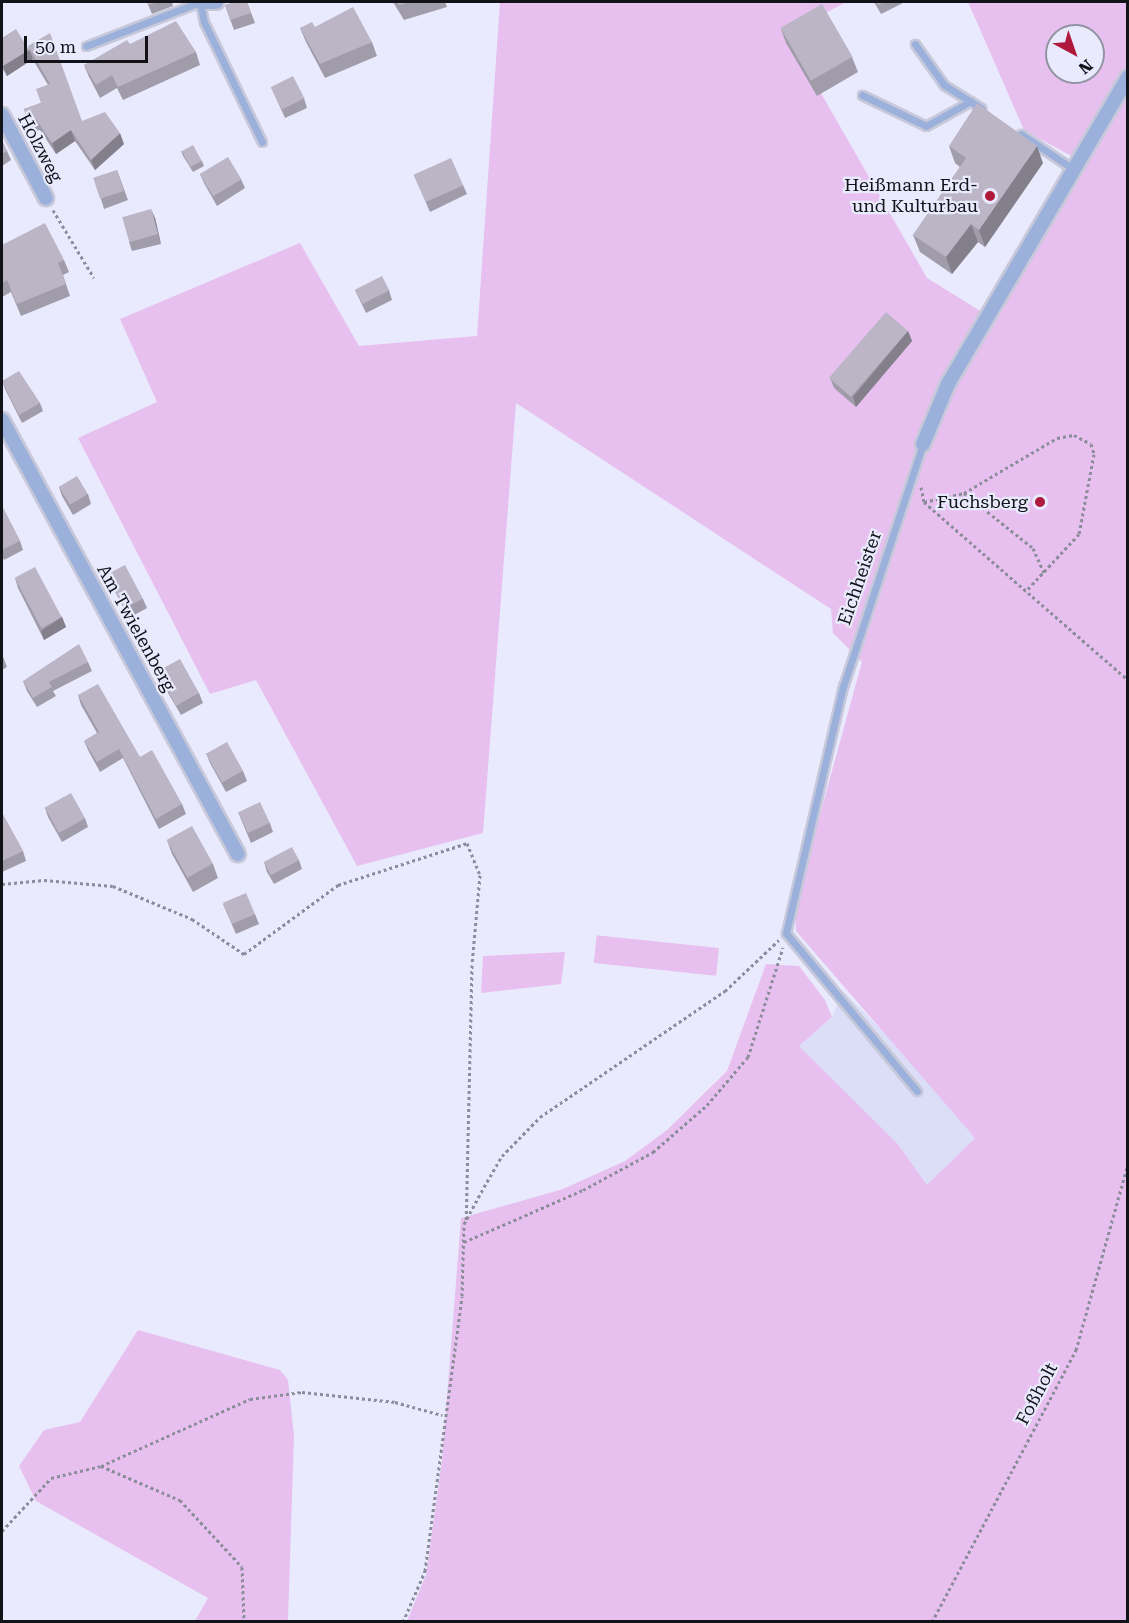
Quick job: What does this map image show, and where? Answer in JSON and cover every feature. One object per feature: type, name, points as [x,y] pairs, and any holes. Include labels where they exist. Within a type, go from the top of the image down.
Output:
[{"type":"street","points":[[200,2],[216,2]]},
{"type":"street","name":"Eichheister","points":[[923,444],[948,384],[1128,77]]},
{"type":"street","name":"Holzweg","points":[[2,116],[46,198]]},
{"type":"street","name":"Am Twielenberg","points":[[2,420],[238,854]]},
{"type":"lane","points":[[86,46],[200,2],[204,22],[262,142]]},
{"type":"lane","points":[[915,44],[944,85],[987,112]]},
{"type":"lane","points":[[862,95],[926,126],[971,101]]},
{"type":"lane","points":[[1014,130],[1073,170]]},
{"type":"lane","name":"Eichheister","points":[[786,933],[843,687],[923,444]]},
{"type":"lane","points":[[786,933],[917,1091]]},
{"type":"path","points":[[46,198],[94,278]]},
{"type":"path","points":[[924,502],[964,493],[1057,438],[1074,435],[1091,444],[1094,454],[1079,534],[1026,591]]},
{"type":"path","points":[[916,468],[924,502],[1128,681]]},
{"type":"path","points":[[964,493],[1033,548],[1044,573]]},
{"type":"path","points":[[2,884],[44,880],[112,886],[192,919],[244,954],[338,885],[467,843],[480,875],[472,965],[462,1296],[442,1415],[424,1571],[403,1622]]},
{"type":"path","points":[[466,1221],[502,1156],[540,1117],[725,991],[786,933]]},
{"type":"path","points":[[464,1242],[583,1190],[653,1152],[707,1105],[748,1057],[770,1000],[786,933]]},
{"type":"path","name":"Foßholt","points":[[932,1622],[1076,1350],[1128,1164]]},
{"type":"path","points":[[2,1531],[51,1478],[101,1466],[250,1399],[302,1392],[395,1402],[442,1415]]},
{"type":"path","points":[[101,1466],[180,1500],[242,1567],[244,1622]]},
{"type":"shaded area","points":[[500,2],[846,2],[787,34],[927,278],[995,320],[1127,95],[1127,1621],[407,1621],[426,1575],[442,1461],[461,1218],[563,1189],[625,1161],[667,1130],[727,1071],[766,964],[799,966],[825,1000],[832,1017],[799,1046],[897,1143],[927,1185],[975,1138],[796,931],[795,905],[862,662],[833,633],[831,609],[516,403],[483,833],[357,866],[256,680],[210,694],[78,438],[157,402],[120,319],[300,243],[359,346],[477,336]]},
{"type":"shaded area","points":[[968,2],[1127,2],[1127,67],[1073,157],[1024,130]]},
{"type":"shaded area","points":[[597,935],[719,948],[716,976],[594,963]]},
{"type":"shaded area","points":[[565,952],[561,984],[481,993],[483,956]]},
{"type":"shaded area","points":[[843,991],[909,1058],[975,1138],[927,1186],[897,1143],[799,1046],[832,1017]]},
{"type":"shaded area","points":[[138,1330],[280,1370],[288,1380],[294,1436],[288,1621],[195,1621],[208,1598],[36,1501],[19,1466],[44,1430],[80,1422]]},
{"type":"building","points":[[247,2],[251,13],[230,20],[225,5]]},
{"type":"building","points":[[396,2],[412,2],[399,5]]},
{"type":"building","points":[[822,4],[852,57],[811,81],[780,28]]},
{"type":"building","points":[[353,7],[372,42],[320,64],[300,28],[312,22],[315,27]]},
{"type":"building","points":[[176,21],[196,52],[118,87],[112,75],[96,85],[84,65],[127,40],[130,44]]},
{"type":"building","points":[[16,29],[29,50],[3,66],[2,38]]},
{"type":"building","points":[[50,33],[82,121],[105,112],[120,133],[91,160],[71,130],[52,143],[36,119],[28,122],[24,109],[41,103],[36,89],[50,84],[28,46]]},
{"type":"building","points":[[293,76],[304,98],[282,110],[271,87]]},
{"type":"building","points":[[977,103],[1037,146],[979,230],[971,224],[946,257],[913,235],[966,158],[949,146]]},
{"type":"building","points":[[2,141],[7,151],[2,154]]},
{"type":"building","points":[[193,145],[202,161],[190,167],[182,151]]},
{"type":"building","points":[[228,157],[241,179],[213,196],[200,174]]},
{"type":"building","points":[[451,158],[463,185],[426,202],[414,175]]},
{"type":"building","points":[[117,170],[124,191],[100,199],[93,178]]},
{"type":"building","points":[[151,209],[158,234],[129,242],[122,217]]},
{"type":"building","points":[[45,223],[64,260],[58,263],[66,284],[17,304],[7,280],[2,283],[2,245]]},
{"type":"building","points":[[382,276],[389,290],[363,304],[355,290]]},
{"type":"building","points":[[886,312],[908,331],[851,397],[829,378]]},
{"type":"building","points":[[19,371],[40,403],[19,415],[2,381]]},
{"type":"building","points":[[77,476],[88,494],[70,505],[59,487]]},
{"type":"building","points":[[2,506],[20,541],[2,550]]},
{"type":"building","points":[[125,565],[143,599],[124,608],[106,575]]},
{"type":"building","points":[[35,567],[62,617],[41,628],[15,578]]},
{"type":"building","points":[[79,644],[88,662],[49,682],[52,687],[33,698],[23,681]]},
{"type":"building","points":[[180,659],[199,693],[176,706],[157,672]]},
{"type":"building","points":[[98,684],[140,757],[152,750],[182,804],[156,819],[119,749],[97,762],[84,741],[99,732],[78,695]]},
{"type":"building","points":[[227,742],[243,771],[222,782],[206,754]]},
{"type":"building","points":[[71,793],[85,818],[59,833],[45,808]]},
{"type":"building","points":[[260,802],[270,823],[248,833],[238,812]]},
{"type":"building","points":[[2,813],[23,851],[2,861]]},
{"type":"building","points":[[192,826],[213,864],[187,878],[167,840]]},
{"type":"building","points":[[292,847],[299,860],[271,875],[264,862]]},
{"type":"building","points":[[246,893],[255,914],[232,924],[223,903]]},
{"type":"place","name":"Heißmann Erd- und Kulturbau","points":[[990,196]]},
{"type":"place","name":"Fuchsberg","points":[[1040,502]]}]
